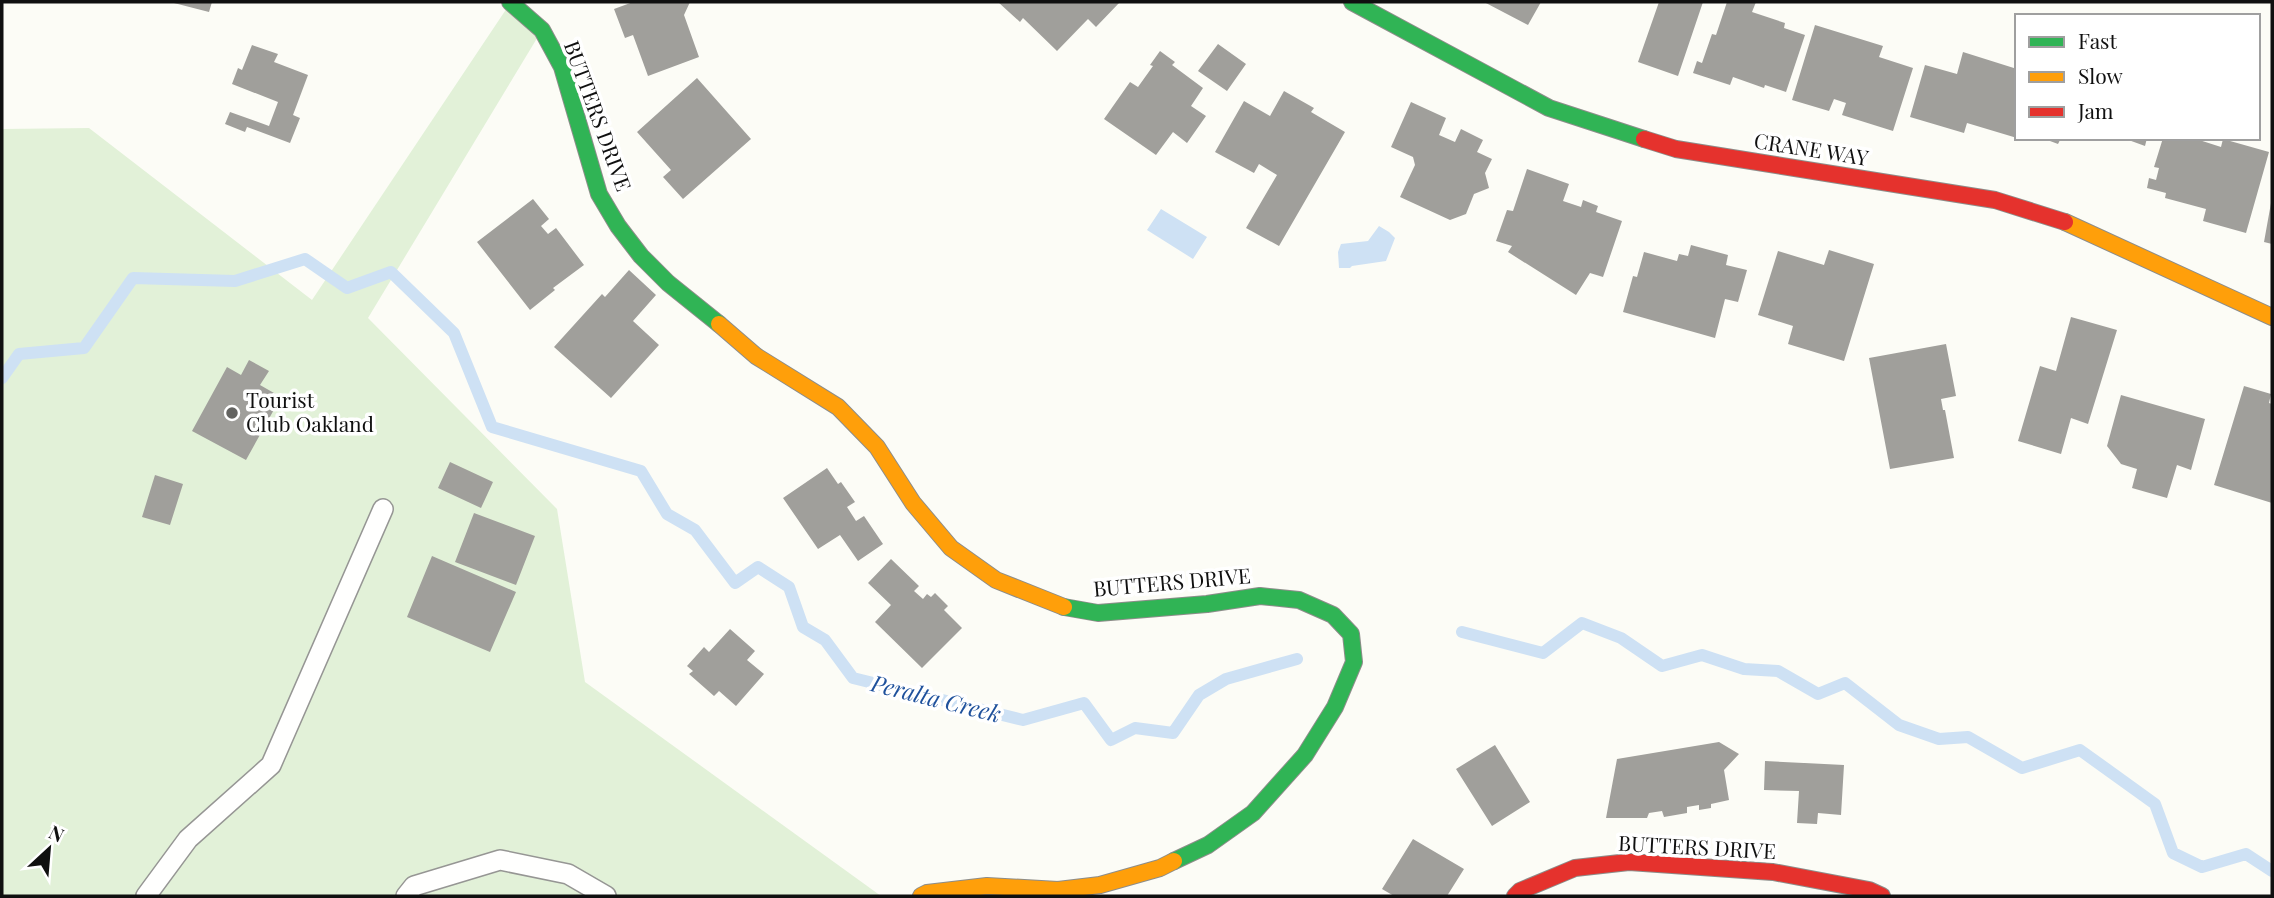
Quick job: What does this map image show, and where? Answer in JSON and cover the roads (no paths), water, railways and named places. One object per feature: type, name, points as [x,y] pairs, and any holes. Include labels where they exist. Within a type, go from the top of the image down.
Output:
[{"type":"street","name":"BUTTERS DRIVE","points":[[510,2],[542,30],[562,67],[599,194],[618,226],[641,256],[668,283],[756,356],[838,407],[877,447],[913,503],[951,548],[996,580],[1069,609],[1098,613],[1207,604],[1261,596],[1299,600],[1333,615],[1350,634],[1354,662],[1335,707],[1305,755],[1253,813],[1208,845],[1160,868],[1100,885],[1058,891],[987,886],[921,896]]},
{"type":"street","name":"CRANE WAY","points":[[1352,2],[1549,108],[1676,149],[1995,200],[2076,225],[2272,317]]},
{"type":"street","name":"BUTTERS DRIVE","points":[[1514,896],[1575,868],[1629,862],[1773,872],[1868,890],[1882,896]]},
{"type":"lane","points":[[146,896],[188,839],[271,765],[383,509]]},
{"type":"lane","points":[[407,896],[414,886],[499,860],[568,874],[606,896]]},
{"type":"water","points":[[1161,209],[1207,237],[1193,259],[1147,230]]},
{"type":"water","points":[[1379,226],[1395,238],[1386,261],[1339,268],[1338,252],[1341,244],[1368,241]]},
{"type":"waterway","name":"Peralta Creek","points":[[2,378],[19,354],[84,348],[133,278],[235,281],[305,259],[347,288],[391,272],[454,333],[492,427],[641,471],[667,514],[695,530],[735,583],[758,567],[789,587],[803,627],[825,640],[853,678],[1023,720],[1084,703],[1111,740],[1135,728],[1173,733],[1199,695],[1226,679],[1297,659]]},
{"type":"waterway","name":"Peralta Creek","points":[[1462,632],[1543,653],[1582,623],[1621,638],[1662,666],[1702,655],[1744,669],[1778,671],[1818,694],[1845,683],[1899,725],[1939,739],[1968,737],[2022,768],[2080,750],[2155,804],[2173,853],[2202,867],[2246,854],[2272,871]]},
{"type":"place","name":"Tourist Club Oakland","points":[[232,413]]}]
